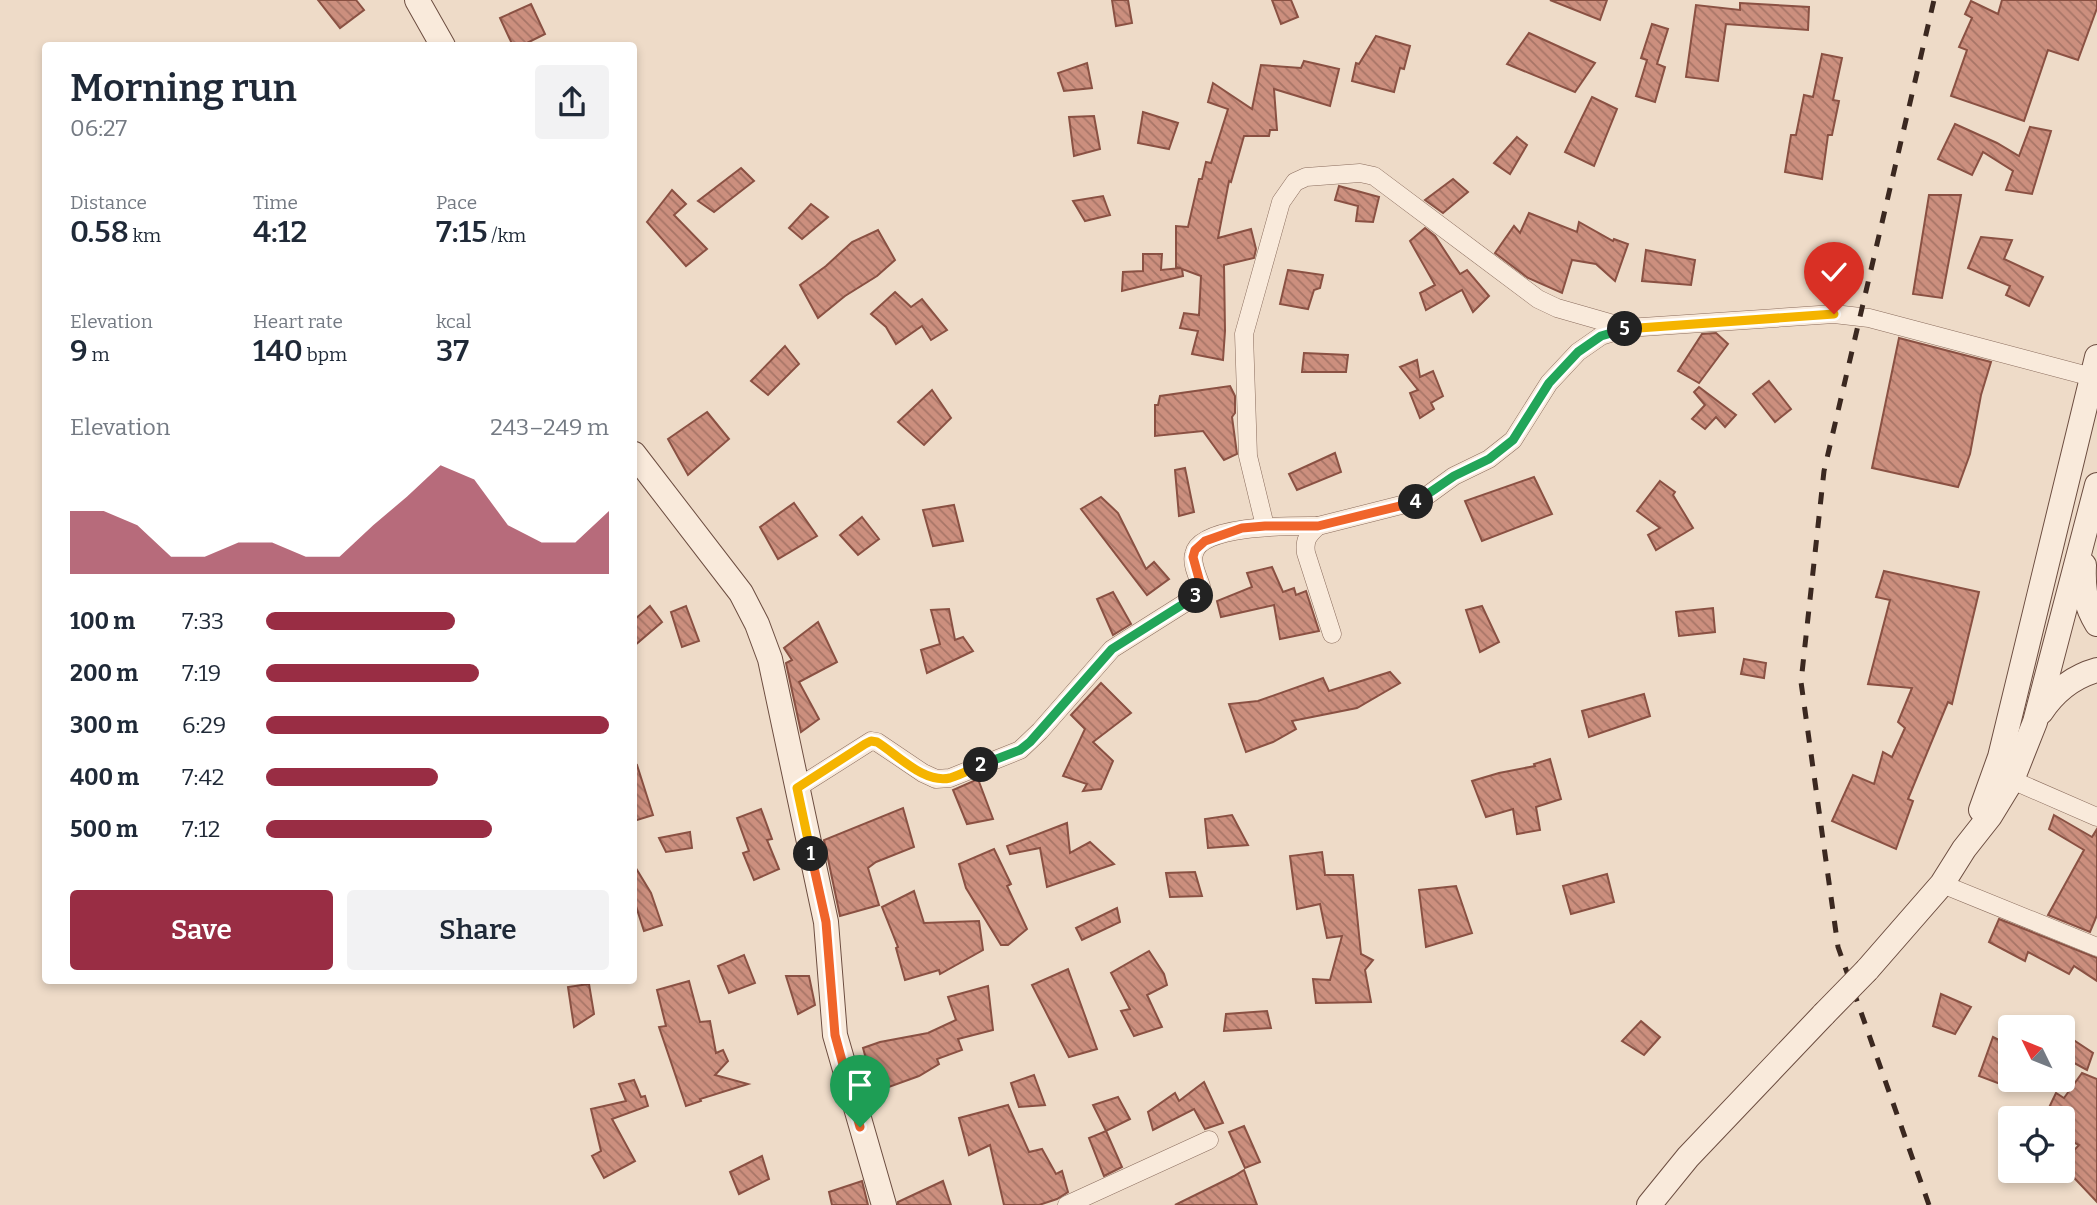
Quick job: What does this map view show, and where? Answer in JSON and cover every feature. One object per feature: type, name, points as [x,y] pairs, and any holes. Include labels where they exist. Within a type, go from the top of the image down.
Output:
[{"type":"main road","points":[[417,0],[441,42]]},
{"type":"main road","points":[[1965,849],[2000,757],[2095,367]]},
{"type":"main road","points":[[637,458],[741,593],[757,624],[770,659],[826,922],[835,1035],[884,1205]]},
{"type":"main road","points":[[1649,1205],[1688,1157],[1867,970],[1942,884],[1990,816],[2012,780],[2035,722],[2097,485]]},
{"type":"main road","points":[[2084,535],[2083,589],[2088,610],[2097,624]]},
{"type":"main road","points":[[2035,611],[2062,619],[2097,635]]},
{"type":"main road","points":[[2025,652],[2097,664]]},
{"type":"main road","points":[[2035,722],[2050,699],[2075,677],[2097,670]]},
{"type":"street","points":[[1265,526],[1248,456],[1244,334],[1282,201],[1295,182],[1306,177],[1360,173],[1374,176],[1538,299],[1557,308],[1627,328]]},
{"type":"street","points":[[797,788],[871,741],[877,742],[936,779],[950,778],[1020,750],[1112,649],[1196,597],[1201,586],[1193,557],[1195,550],[1205,541],[1242,528],[1318,526],[1421,500],[1454,476],[1489,459],[1513,440],[1549,383],[1578,352],[1601,336],[1627,328],[1834,314],[1869,318],[2095,367]]},
{"type":"street","points":[[1318,526],[1304,542],[1332,634]]},
{"type":"street","points":[[2012,780],[2097,817]]},
{"type":"street","points":[[1942,884],[2097,947]]},
{"type":"street","points":[[1067,1205],[1209,1140]]},
{"type":"building","points":[[318,0],[356,0],[364,10],[340,28]]},
{"type":"building","points":[[1112,0],[1128,0],[1132,23],[1116,26]]},
{"type":"building","points":[[1272,0],[1291,0],[1298,17],[1281,24]]},
{"type":"building","points":[[1550,0],[1607,0],[1600,20]]},
{"type":"building","points":[[2002,0],[2097,0],[2097,8],[2078,60],[2048,50],[2024,121],[1951,96],[1967,50],[1959,47],[1972,18],[1965,14],[1971,1],[1998,14]]},
{"type":"building","points":[[1740,3],[1809,7],[1808,30],[1726,24],[1718,81],[1686,77],[1696,5],[1740,10]]},
{"type":"building","points":[[531,4],[545,34],[529,42],[511,42],[500,18]]},
{"type":"building","points":[[1652,24],[1668,29],[1657,64],[1665,67],[1655,102],[1636,96],[1647,60],[1641,58]]},
{"type":"building","points":[[1529,33],[1595,63],[1575,92],[1507,64]]},
{"type":"building","points":[[1376,36],[1410,46],[1404,69],[1400,68],[1394,92],[1352,81],[1356,63],[1359,64]]},
{"type":"building","points":[[1822,54],[1842,58],[1833,100],[1839,101],[1832,135],[1828,135],[1822,179],[1785,172],[1791,135],[1796,135],[1804,95],[1813,97]]},
{"type":"building","points":[[1304,61],[1339,69],[1330,106],[1274,89],[1277,130],[1270,130],[1269,136],[1244,136],[1231,182],[1229,181],[1218,238],[1251,229],[1256,249],[1254,258],[1224,265],[1223,360],[1192,354],[1198,331],[1180,328],[1184,313],[1199,315],[1201,276],[1182,269],[1183,276],[1122,291],[1123,272],[1143,271],[1143,254],[1162,254],[1161,270],[1181,268],[1176,267],[1176,226],[1188,227],[1199,179],[1202,179],[1206,162],[1211,163],[1228,109],[1208,102],[1213,83],[1252,109],[1261,65],[1301,68]]},
{"type":"building","points":[[1087,63],[1092,88],[1064,91],[1058,73]]},
{"type":"building","points":[[1592,97],[1617,109],[1594,166],[1565,152]]},
{"type":"building","points":[[1143,112],[1178,123],[1169,149],[1138,143]]},
{"type":"building","points":[[1094,116],[1100,149],[1074,156],[1069,117]]},
{"type":"building","points":[[1955,124],[2019,156],[2030,127],[2051,131],[2032,194],[2006,190],[2013,171],[1983,152],[1972,175],[1938,159]]},
{"type":"building","points":[[1517,137],[1527,145],[1510,174],[1494,163]]},
{"type":"building","points":[[741,168],[754,181],[714,212],[698,201]]},
{"type":"building","points":[[1453,179],[1468,192],[1443,213],[1425,200]]},
{"type":"building","points":[[1339,186],[1379,197],[1373,222],[1356,221],[1358,206],[1335,200]]},
{"type":"building","points":[[672,190],[686,204],[674,215],[707,249],[686,266],[647,222]]},
{"type":"building","points":[[1929,195],[1961,195],[1942,298],[1913,294]]},
{"type":"building","points":[[1103,196],[1110,215],[1085,221],[1073,201]]},
{"type":"building","points":[[811,204],[828,217],[802,239],[789,228]]},
{"type":"building","points":[[1529,213],[1577,232],[1579,222],[1613,241],[1614,239],[1628,244],[1615,281],[1596,264],[1572,260],[1562,293],[1528,278],[1495,253],[1514,226],[1520,233]]},
{"type":"building","points":[[1425,228],[1435,236],[1460,274],[1467,270],[1489,296],[1473,312],[1462,290],[1426,310],[1420,293],[1435,285],[1410,241]]},
{"type":"building","points":[[878,230],[895,260],[818,318],[800,285],[852,242]]},
{"type":"building","points":[[1981,237],[2012,240],[2004,259],[2043,277],[2029,306],[2006,295],[2010,286],[1968,268]]},
{"type":"building","points":[[1646,250],[1695,260],[1691,285],[1642,281]]},
{"type":"building","points":[[1288,270],[1323,275],[1320,288],[1314,290],[1308,309],[1280,304]]},
{"type":"building","points":[[895,292],[911,307],[922,299],[947,330],[931,340],[922,326],[896,344],[886,327],[871,314]]},
{"type":"building","points":[[1716,333],[1728,344],[1699,383],[1678,371],[1702,334]]},
{"type":"building","points":[[1899,338],[1991,362],[1981,395],[1970,454],[1958,487],[1872,468]]},
{"type":"building","points":[[785,346],[799,364],[768,395],[751,381]]},
{"type":"building","points":[[1304,353],[1348,355],[1346,372],[1302,372]]},
{"type":"building","points":[[1417,360],[1420,377],[1433,371],[1443,396],[1431,403],[1434,409],[1420,418],[1410,393],[1418,390],[1400,367]]},
{"type":"building","points":[[1769,381],[1791,409],[1775,422],[1753,394]]},
{"type":"building","points":[[1230,386],[1235,396],[1235,413],[1232,417],[1237,454],[1224,460],[1203,431],[1155,436],[1155,405],[1158,405],[1160,396]]},
{"type":"building","points":[[1699,387],[1736,415],[1725,427],[1716,417],[1705,429],[1692,419],[1705,405],[1694,392]]},
{"type":"building","points":[[932,390],[951,418],[924,445],[898,422]]},
{"type":"building","points":[[707,412],[729,439],[688,475],[668,439]]},
{"type":"building","points":[[1335,453],[1341,472],[1297,490],[1289,474]]},
{"type":"building","points":[[1185,468],[1194,512],[1179,516],[1175,470]]},
{"type":"building","points":[[1534,477],[1552,514],[1482,541],[1465,501]]},
{"type":"building","points":[[1660,481],[1675,492],[1673,495],[1693,528],[1656,550],[1648,535],[1660,528],[1637,511]]},
{"type":"building","points":[[1101,497],[1118,513],[1146,569],[1154,562],[1169,579],[1147,595],[1081,509]]},
{"type":"building","points":[[794,503],[817,536],[778,559],[760,527]]},
{"type":"building","points":[[954,505],[963,541],[933,546],[923,510]]},
{"type":"building","points":[[862,517],[879,539],[858,555],[840,535]]},
{"type":"building","points":[[1272,567],[1283,592],[1294,588],[1296,595],[1306,591],[1319,631],[1280,639],[1274,605],[1221,617],[1217,601],[1252,587],[1247,573]]},
{"type":"building","points":[[1884,571],[1979,592],[1952,704],[1948,702],[1908,799],[1913,801],[1896,849],[1832,821],[1853,775],[1874,784],[1883,752],[1892,757],[1905,728],[1898,722],[1912,688],[1868,684],[1890,600],[1876,597]]},
{"type":"building","points":[[1113,592],[1131,624],[1113,635],[1097,599]]},
{"type":"building","points":[[650,606],[662,622],[637,643],[637,617]]},
{"type":"building","points":[[686,606],[699,641],[682,647],[671,612]]},
{"type":"building","points":[[1482,606],[1499,642],[1480,652],[1466,610]]},
{"type":"building","points":[[1713,608],[1715,632],[1679,636],[1676,612]]},
{"type":"building","points":[[949,609],[955,640],[963,637],[973,651],[927,673],[921,650],[940,644],[931,610]]},
{"type":"building","points":[[818,622],[837,662],[799,682],[819,719],[801,732],[786,663],[792,660],[784,648]]},
{"type":"building","points":[[1744,659],[1766,663],[1764,678],[1741,674]]},
{"type":"building","points":[[1390,672],[1400,683],[1357,708],[1292,721],[1296,729],[1273,742],[1246,752],[1229,704],[1258,701],[1323,678],[1329,691]]},
{"type":"building","points":[[1101,683],[1131,713],[1093,742],[1113,761],[1101,789],[1083,791],[1087,784],[1063,776],[1085,729],[1071,715]]},
{"type":"building","points":[[1644,694],[1650,716],[1589,737],[1582,711]]},
{"type":"building","points":[[1550,759],[1561,799],[1536,807],[1540,830],[1517,834],[1513,809],[1486,817],[1472,781],[1535,766],[1534,764]]},
{"type":"building","points":[[637,765],[653,815],[637,820]]},
{"type":"building","points":[[978,779],[993,819],[967,824],[953,790]]},
{"type":"building","points":[[903,808],[914,847],[876,862],[868,868],[879,905],[840,916],[824,840]]},
{"type":"building","points":[[761,809],[772,839],[767,840],[779,869],[754,880],[743,853],[749,851],[737,818]]},
{"type":"building","points":[[1232,815],[1248,845],[1208,848],[1205,819]]},
{"type":"building","points":[[2054,815],[2092,837],[2097,829],[2097,915],[2090,932],[2048,915],[2084,850],[2049,829]]},
{"type":"building","points":[[1067,823],[1070,853],[1090,842],[1114,864],[1047,887],[1040,848],[1010,854],[1007,846]]},
{"type":"building","points":[[690,832],[692,848],[666,852],[659,838]]},
{"type":"building","points":[[994,849],[1011,884],[1007,886],[1027,929],[1008,945],[1001,945],[966,888],[959,864]]},
{"type":"building","points":[[1322,852],[1325,875],[1353,875],[1361,954],[1373,960],[1365,970],[1371,1002],[1316,1003],[1313,979],[1330,980],[1342,936],[1327,938],[1320,904],[1297,909],[1290,856]]},
{"type":"building","points":[[637,870],[651,893],[662,925],[644,931],[637,909]]},
{"type":"building","points":[[1195,872],[1202,896],[1170,897],[1166,873]]},
{"type":"building","points":[[1607,874],[1614,902],[1571,914],[1563,886]]},
{"type":"building","points":[[1456,886],[1472,933],[1426,947],[1419,890]]},
{"type":"building","points":[[914,891],[924,923],[979,921],[983,950],[940,974],[939,970],[905,980],[896,948],[898,947],[882,907]]},
{"type":"building","points":[[1117,908],[1120,922],[1082,940],[1076,928]]},
{"type":"building","points":[[1999,919],[2097,958],[2097,981],[2074,966],[2069,974],[2028,952],[2025,961],[1989,942]]},
{"type":"building","points":[[1149,951],[1164,974],[1167,985],[1147,995],[1162,1027],[1134,1036],[1121,1011],[1130,1009],[1111,973]]},
{"type":"building","points":[[744,955],[755,983],[729,993],[718,966]]},
{"type":"building","points":[[1068,969],[1097,1049],[1069,1057],[1032,985]]},
{"type":"building","points":[[786,976],[809,976],[815,1005],[798,1014]]},
{"type":"building","points":[[689,981],[700,1022],[710,1021],[716,1053],[723,1050],[728,1061],[715,1075],[748,1084],[686,1106],[659,1027],[666,1026],[657,990]]},
{"type":"building","points":[[589,984],[594,1014],[574,1027],[568,987]]},
{"type":"building","points":[[988,986],[993,1030],[958,1039],[962,1050],[937,1059],[939,1064],[919,1076],[875,1092],[863,1048],[928,1033],[956,1020],[948,997]]},
{"type":"building","points":[[1941,994],[1971,1007],[1955,1034],[1933,1026]]},
{"type":"building","points":[[1267,1011],[1271,1028],[1224,1031],[1226,1014]]},
{"type":"building","points":[[1641,1021],[1660,1037],[1644,1055],[1622,1041]]},
{"type":"building","points":[[1993,1037],[1998,1040],[1998,1083],[1979,1076]]},
{"type":"building","points":[[2076,1042],[2093,1053],[2087,1070],[2076,1064]]},
{"type":"building","points":[[2082,1073],[2097,1079],[2097,1202],[2075,1179],[2075,1149],[2079,1145],[2075,1143],[2075,1106],[2050,1106],[2056,1093],[2064,1098],[2068,1092],[2076,1092],[2076,1081]]},
{"type":"building","points":[[1034,1075],[1045,1105],[1019,1107],[1011,1083]]},
{"type":"building","points":[[634,1080],[648,1106],[612,1119],[635,1161],[604,1178],[592,1156],[601,1151],[591,1109],[626,1101],[619,1084]]},
{"type":"building","points":[[1204,1082],[1223,1123],[1205,1129],[1194,1109],[1153,1130],[1148,1112],[1175,1093],[1179,1101]]},
{"type":"building","points":[[1118,1097],[1130,1119],[1106,1131],[1093,1105]]},
{"type":"building","points":[[1008,1105],[1029,1152],[1042,1149],[1056,1174],[1062,1171],[1068,1192],[1057,1199],[1039,1205],[1004,1205],[990,1145],[969,1155],[959,1118]]},
{"type":"building","points":[[1244,1126],[1260,1162],[1245,1168],[1229,1132]]},
{"type":"building","points":[[1106,1131],[1122,1167],[1104,1176],[1089,1138]]},
{"type":"building","points":[[762,1156],[769,1179],[739,1194],[730,1172]]},
{"type":"building","points":[[1244,1170],[1257,1205],[1175,1205],[1234,1176]]},
{"type":"building","points":[[862,1181],[868,1205],[832,1205],[829,1192]]},
{"type":"building","points":[[943,1181],[951,1205],[898,1205],[898,1202]]},
{"type":"railway","points":[[1929,1205],[1838,947],[1801,682],[1824,471],[1934,0]]},
{"type":"route","points":[[860,1127],[835,1035],[826,922],[797,788],[871,741],[877,742],[936,779],[950,778],[1020,750],[1112,649],[1196,597],[1201,586],[1193,557],[1195,550],[1205,541],[1242,528],[1318,526],[1421,500],[1454,476],[1489,459],[1513,440],[1549,383],[1578,352],[1601,336],[1627,328],[1834,314]]}]
